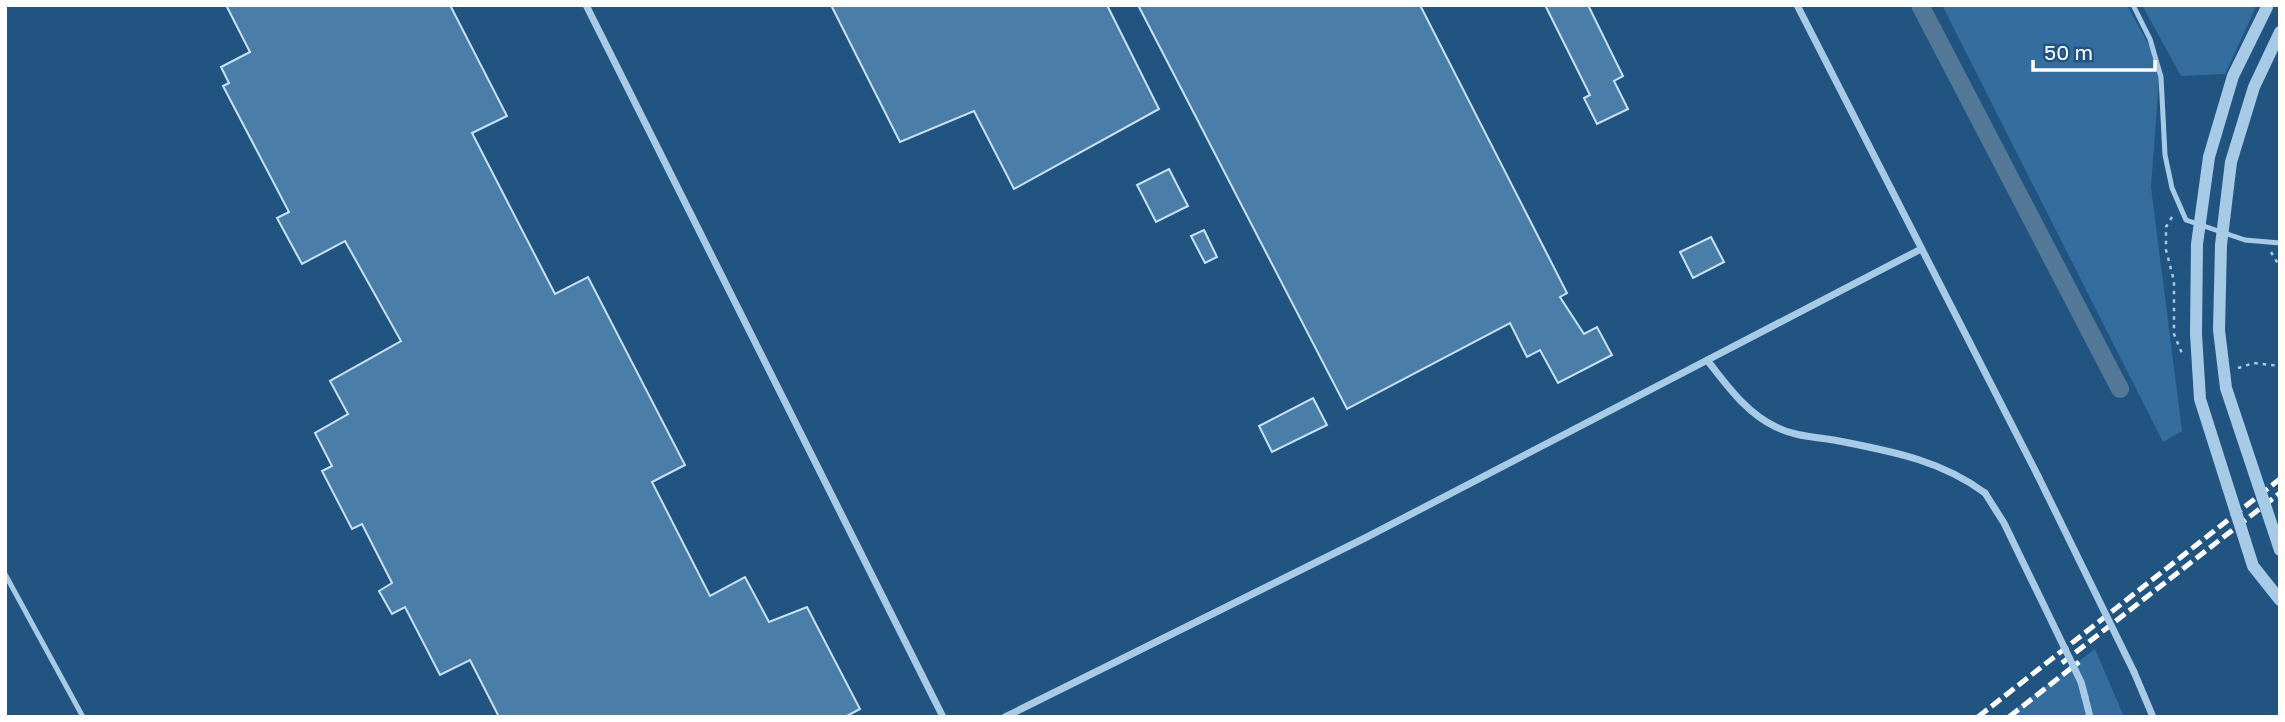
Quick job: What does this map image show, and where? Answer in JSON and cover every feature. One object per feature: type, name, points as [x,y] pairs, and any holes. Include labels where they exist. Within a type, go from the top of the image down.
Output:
[{"type":"street","points":[[586,5],[943,717]]},
{"type":"street","points":[[1797,5],[2038,476],[2134,672],[2153,717]]},
{"type":"street","points":[[2267,7],[2233,76],[2209,157],[2197,244],[2196,334],[2200,400],[2253,566],[2280,600]]},
{"type":"street","points":[[2280,32],[2254,87],[2231,162],[2221,246],[2220,330],[2226,388],[2280,550]]},
{"type":"street","points":[[1005,717],[1367,537],[1921,249]]},
{"type":"street","points":[[1707,360],[1737,397],[1759,418],[1778,429],[1917,458],[1964,477],[1985,493],[2010,536],[2081,682],[2090,717]]},
{"type":"lane","points":[[2133,5],[2150,39],[2161,78],[2165,155],[2186,220],[2245,240],[2280,243]]},
{"type":"lane","points":[[5,574],[83,717]]},
{"type":"path","points":[[2179,203],[2166,227],[2166,250],[2174,281],[2174,334],[2179,352]]},
{"type":"path","points":[[2266,243],[2280,267]]},
{"type":"shaded area","points":[[1942,5],[2127,5],[2160,66],[2151,187],[2182,431],[2163,442]]},
{"type":"shaded area","points":[[2142,5],[2253,5],[2255,9],[2225,74],[2181,76]]},
{"type":"shaded area","points":[[2095,649],[2124,717],[2005,717]]},
{"type":"building","points":[[226,5],[450,5],[507,116],[472,133],[555,294],[588,277],[685,465],[652,482],[710,596],[745,577],[769,622],[807,607],[860,709],[845,717],[499,717],[470,660],[440,675],[405,607],[392,614],[379,591],[392,583],[362,524],[352,529],[322,471],[332,466],[315,433],[348,414],[330,381],[401,341],[345,241],[302,264],[277,218],[289,212],[223,86],[229,83],[221,67],[250,52]]},
{"type":"building","points":[[831,5],[1107,5],[1159,109],[1014,189],[974,111],[900,142]]},
{"type":"building","points":[[1138,5],[1420,5],[1567,293],[1560,297],[1584,334],[1597,327],[1612,355],[1558,383],[1540,350],[1527,357],[1510,323],[1347,409]]},
{"type":"building","points":[[1545,5],[1588,5],[1623,76],[1614,81],[1628,109],[1597,124],[1584,98],[1590,95]]},
{"type":"building","points":[[1169,169],[1188,206],[1156,222],[1137,185]]},
{"type":"building","points":[[1204,230],[1217,257],[1205,263],[1191,236]]},
{"type":"building","points":[[1711,237],[1724,262],[1693,278],[1680,252]]},
{"type":"building","points":[[1313,398],[1327,425],[1272,452],[1259,426]]},
{"type":"waterway","points":[[1920,5],[2120,389]]},
{"type":"railway","points":[[1978,717],[2280,479]]},
{"type":"railway","points":[[2062,663],[2280,493]]},
{"type":"railway","points":[[2009,717],[2079,662]]}]
